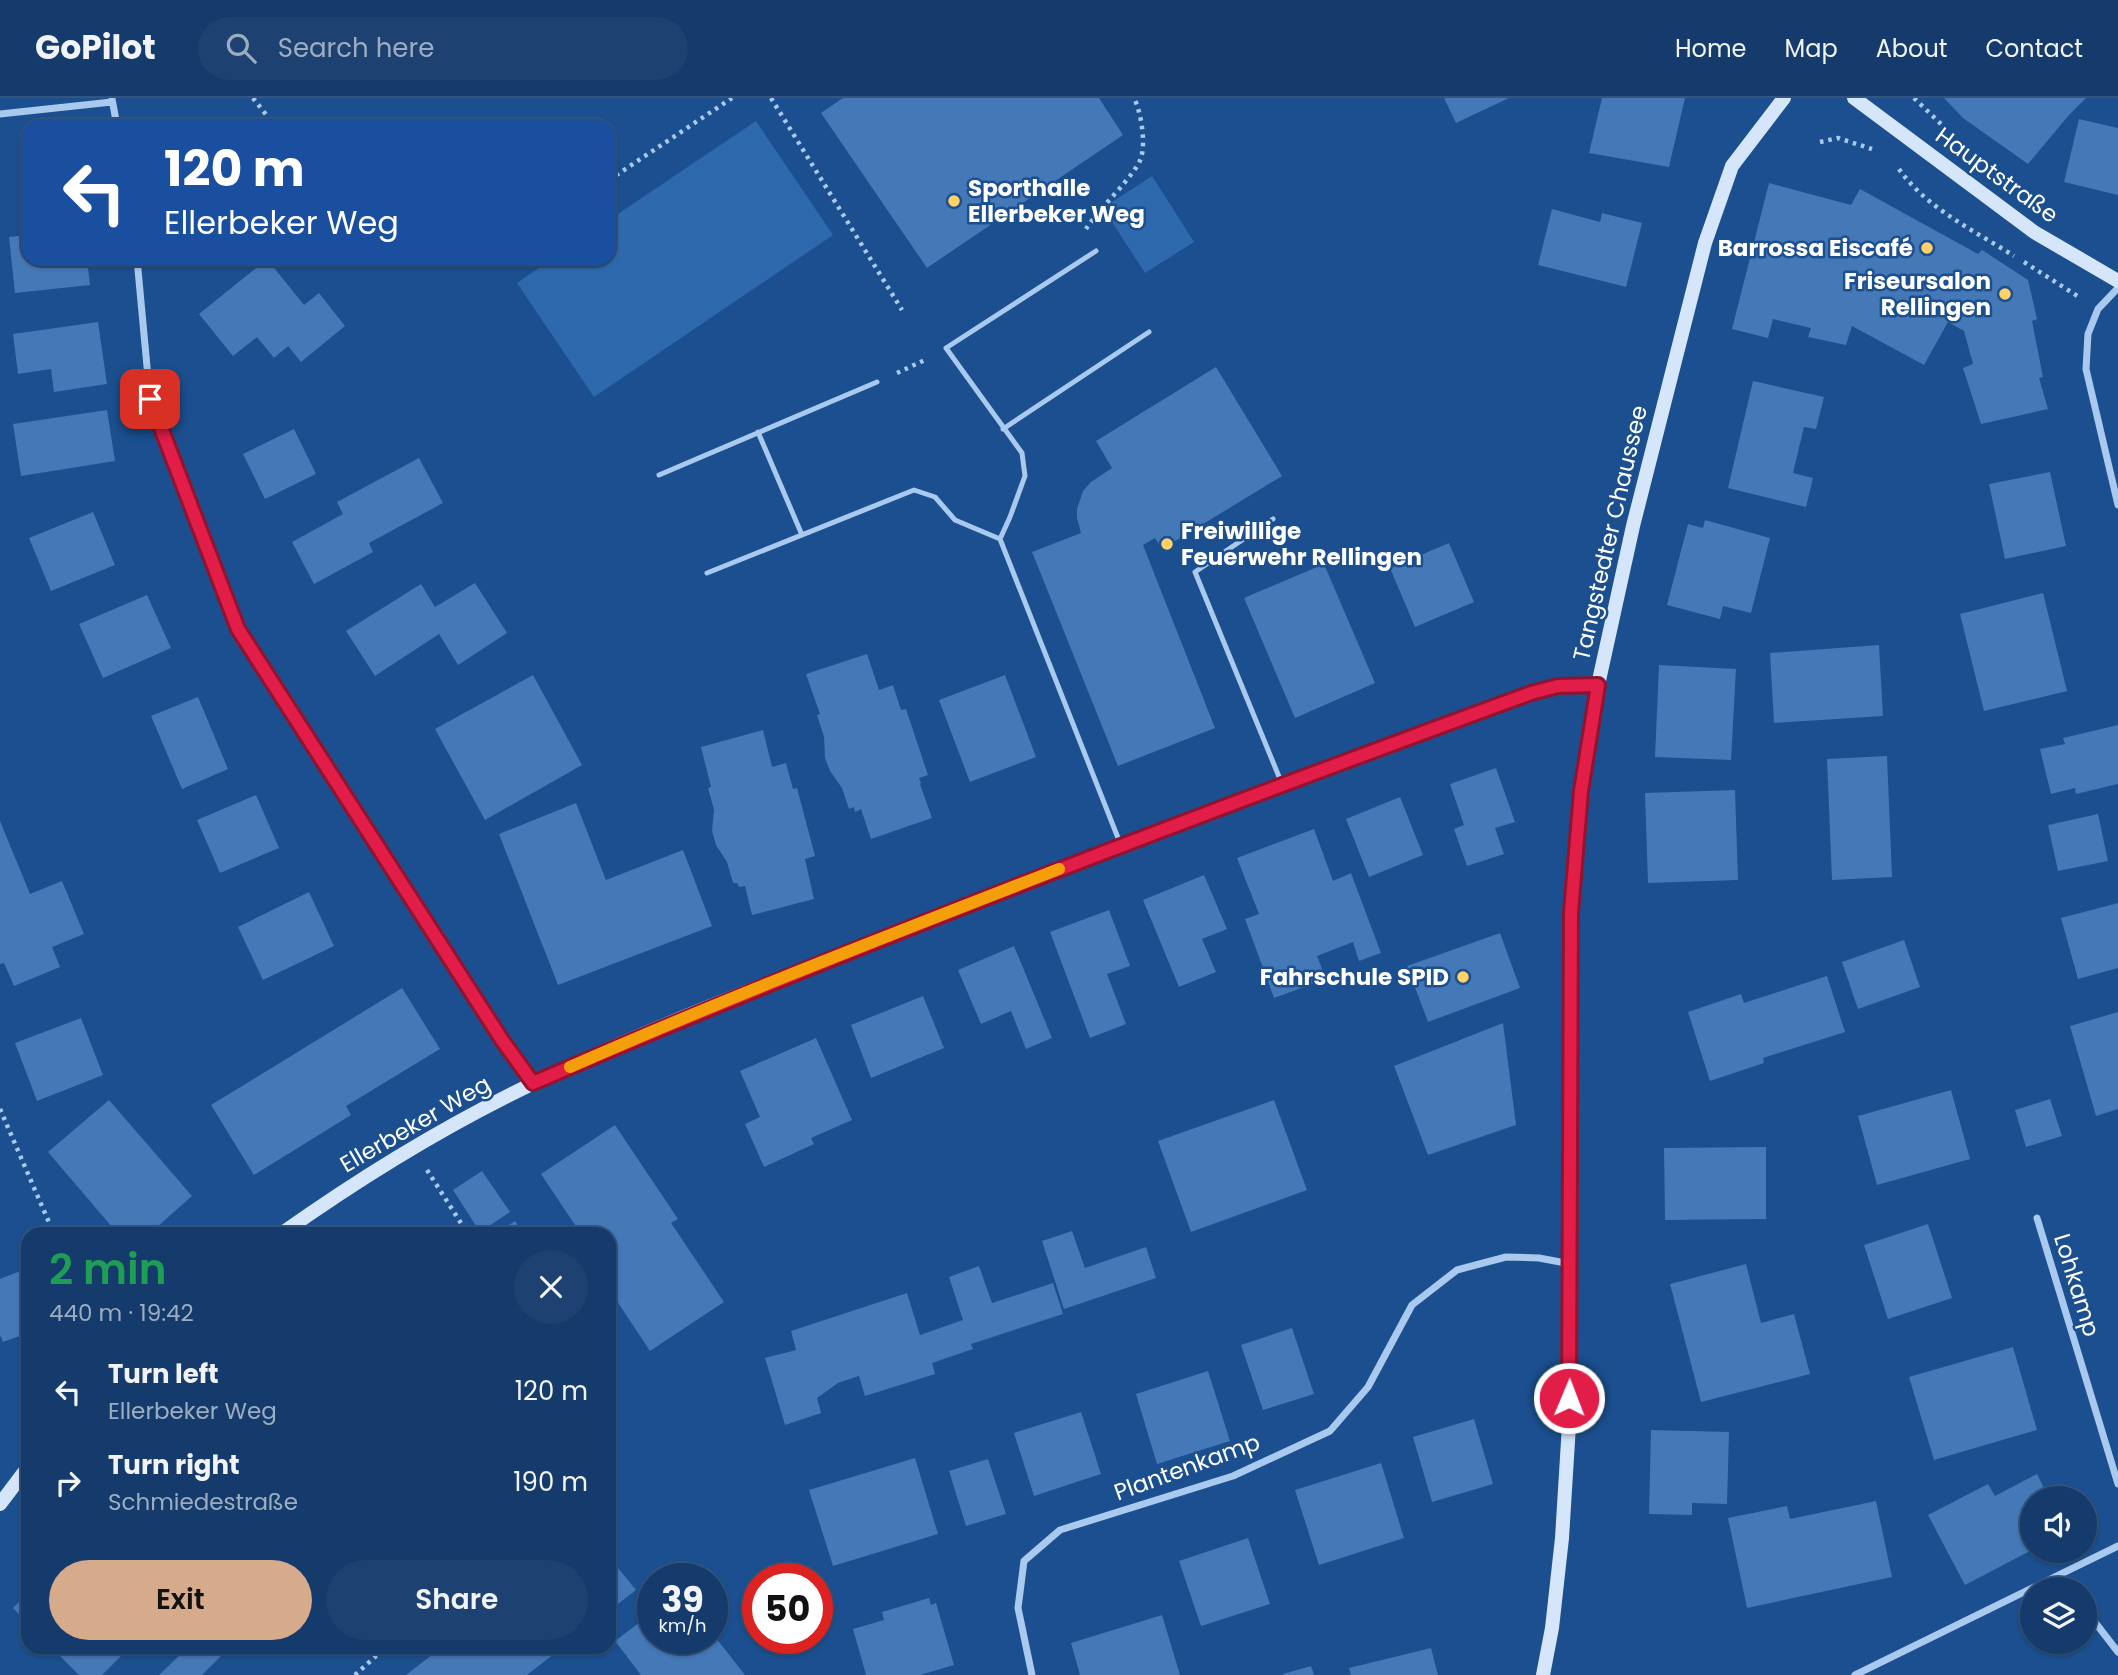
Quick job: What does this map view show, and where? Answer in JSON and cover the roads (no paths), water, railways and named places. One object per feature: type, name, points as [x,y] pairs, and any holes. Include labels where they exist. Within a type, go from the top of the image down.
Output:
[{"type":"main road","name":"Tangstedter Chaussee","points":[[1543,1675],[1552,1628],[1562,1538],[1569,1425],[1571,912],[1581,791],[1598,685],[1633,526],[1705,243],[1732,166],[1784,98]]},
{"type":"main road","name":"Hauptstraße","points":[[1854,98],[2034,232],[2118,281]]},
{"type":"main road","name":"Ellerbeker Weg","points":[[291,1227],[416,1147],[533,1083],[657,1029],[1282,784],[1531,693],[1558,686],[1598,685]]},
{"type":"main road","points":[[0,1504],[21,1476]]},
{"type":"street","points":[[0,114],[112,100],[116,119]]},
{"type":"street","points":[[138,266],[150,399],[238,629],[502,1040],[533,1083]]},
{"type":"street","points":[[2118,288],[2098,309],[2088,334],[2086,369],[2118,505]]},
{"type":"street","name":"Lohkamp","points":[[2037,1218],[2118,1484]]},
{"type":"street","name":"Plantenkamp","points":[[1032,1675],[1018,1608],[1024,1561],[1060,1531],[1233,1476],[1329,1431],[1368,1387],[1412,1305],[1457,1270],[1506,1257],[1539,1258],[1571,1265]]},
{"type":"street","points":[[1856,1675],[2118,1546]]},
{"type":"street","points":[[2097,1625],[2118,1652]]},
{"type":"lane","points":[[1000,539],[1025,476],[1022,453],[946,348],[1096,251]]},
{"type":"lane","points":[[1003,429],[1149,332]]},
{"type":"lane","points":[[659,475],[877,382]]},
{"type":"lane","points":[[758,432],[802,535]]},
{"type":"lane","points":[[707,573],[914,490],[935,498],[955,520],[1000,539],[1121,845]]},
{"type":"lane","points":[[1273,519],[1195,572],[1282,784]]},
{"type":"place","name":"Sporthalle Ellerbeker Weg","points":[[954,201]]},
{"type":"place","name":"Barrossa Eiscafé","points":[[1927,248]]},
{"type":"place","name":"Friseursalon Rellingen","points":[[2005,294]]},
{"type":"place","name":"Freiwillige Feuerwehr Rellingen","points":[[1167,544]]},
{"type":"place","name":"Fahrschule SPID","points":[[1463,977]]}]
